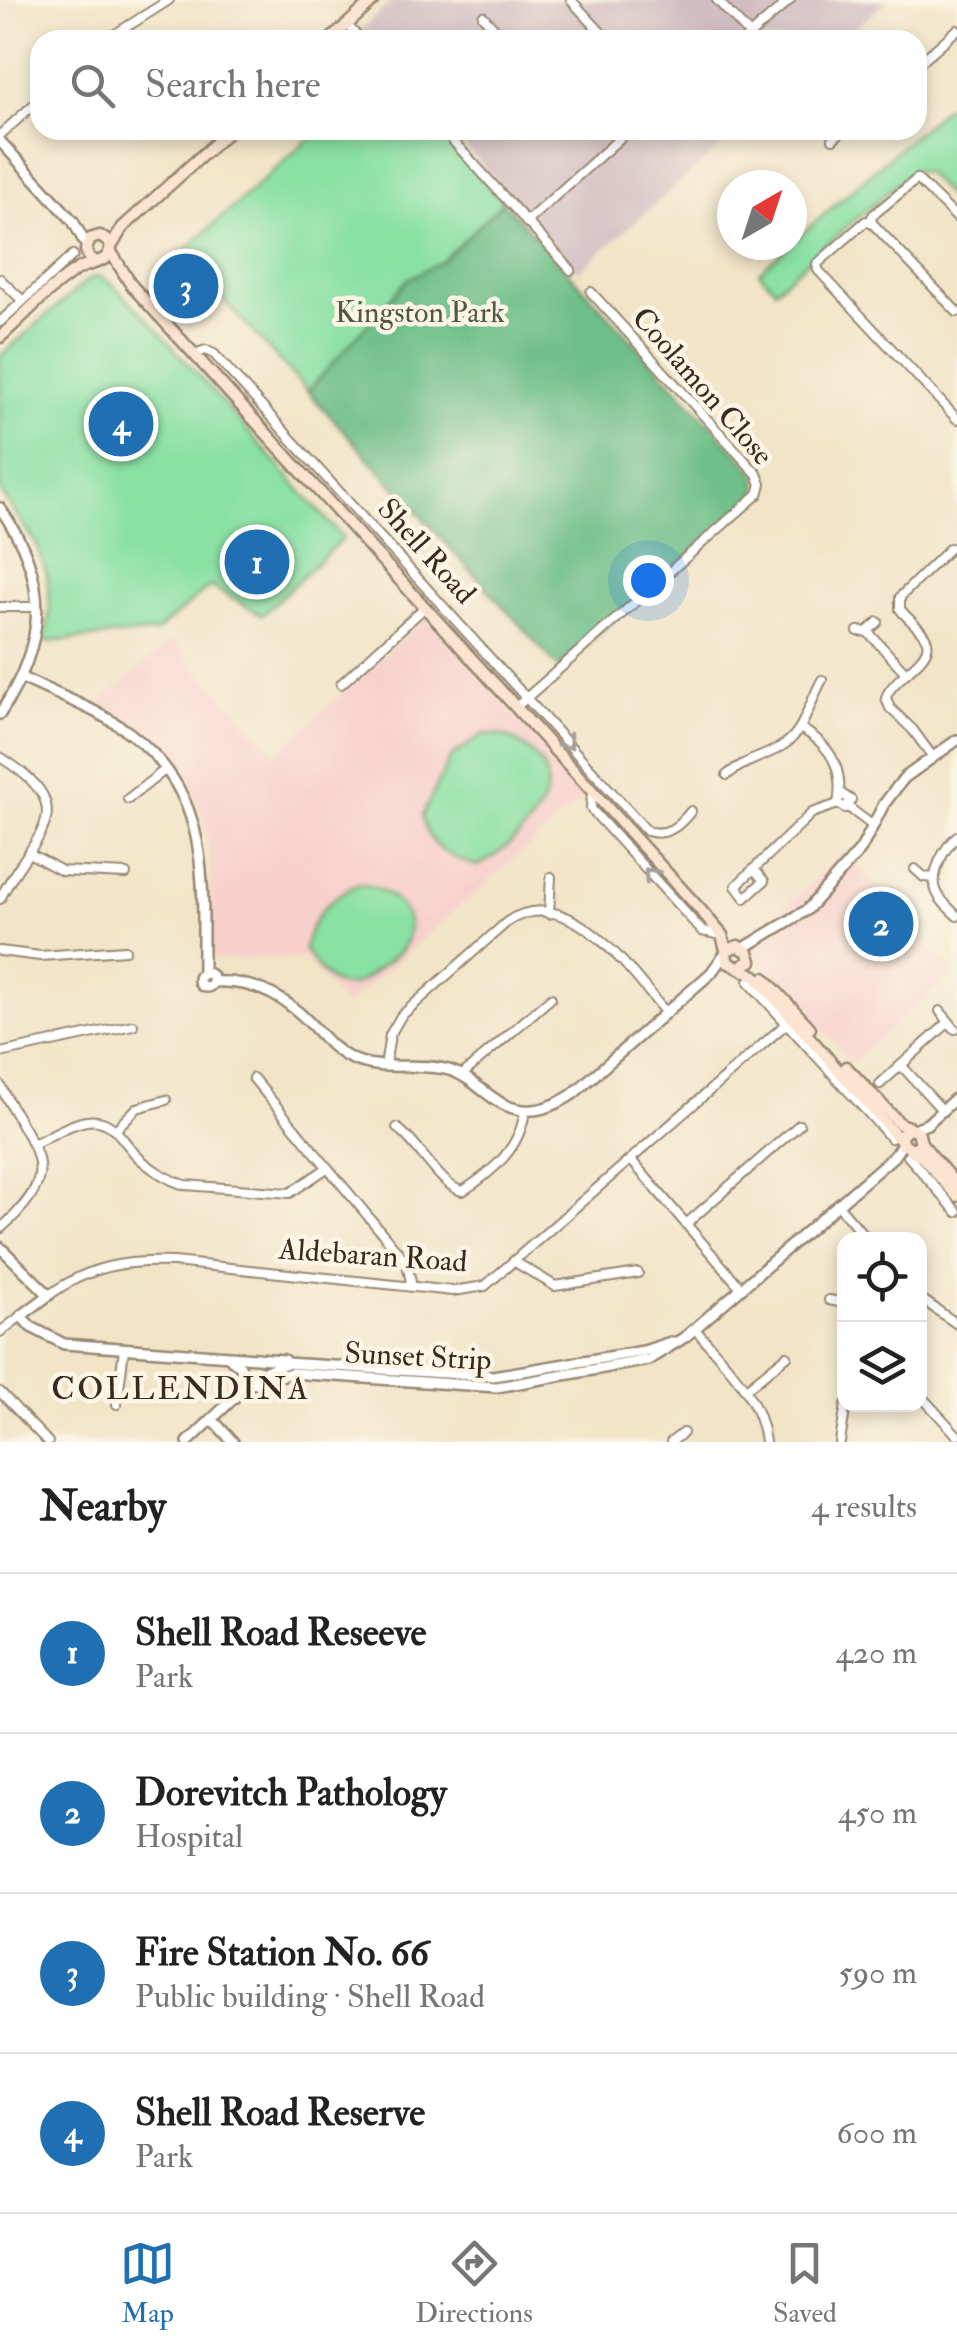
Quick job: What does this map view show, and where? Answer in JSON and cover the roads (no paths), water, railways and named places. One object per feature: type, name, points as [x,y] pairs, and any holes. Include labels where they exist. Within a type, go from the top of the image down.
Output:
[{"type":"main road","points":[[341,30],[374,0]]},
{"type":"main road","points":[[65,278],[107,259],[122,228],[219,140]]},
{"type":"main road","points":[[0,338],[65,278],[98,236],[122,228]]},
{"type":"main road","points":[[98,236],[107,240],[111,250]]},
{"type":"main road","points":[[86,248],[90,258],[98,262]]},
{"type":"main road","name":"Shell Road","points":[[111,250],[132,286],[516,707],[600,792],[738,956]]},
{"type":"main road","name":"Shell Road","points":[[98,262],[132,286]]},
{"type":"main road","name":"Shell Road","points":[[697,906],[755,976],[957,1196]]},
{"type":"main road","name":"Shell Road","points":[[908,1142],[957,1186]]},
{"type":"street","points":[[122,30],[170,0]]},
{"type":"street","points":[[571,0],[599,30]]},
{"type":"street","points":[[717,0],[741,30]]},
{"type":"street","points":[[756,30],[790,0]]},
{"type":"street","points":[[483,16],[495,30]]},
{"type":"street","points":[[347,25],[352,30]]},
{"type":"street","points":[[927,56],[957,30]]},
{"type":"street","points":[[30,109],[0,138],[73,220],[98,236]]},
{"type":"street","points":[[452,140],[571,270]]},
{"type":"street","points":[[526,222],[617,140]]},
{"type":"street","points":[[870,222],[917,179],[957,218]]},
{"type":"street","points":[[73,220],[86,248]]},
{"type":"street","points":[[957,312],[870,222],[866,221],[817,264],[818,270],[957,419]]},
{"type":"street","points":[[0,322],[73,255]]},
{"type":"street","points":[[0,278],[22,301]]},
{"type":"street","name":"Coolamon Close","points":[[516,707],[758,494],[760,488],[757,474],[590,292]]},
{"type":"street","name":"Shell Road","points":[[194,354],[206,350],[214,354],[526,697],[600,792],[590,808],[702,931],[722,935]]},
{"type":"street","points":[[0,508],[17,532],[32,566],[37,607],[32,647],[22,678],[0,713]]},
{"type":"street","points":[[932,756],[914,730],[886,703],[888,689],[924,656],[928,644],[900,610],[900,597],[950,548]]},
{"type":"street","points":[[0,607],[37,607]]},
{"type":"street","points":[[341,684],[426,607]]},
{"type":"street","points":[[878,622],[863,632],[906,673]]},
{"type":"street","points":[[22,678],[118,725],[166,769],[186,801],[200,849],[203,974],[210,974],[213,982],[234,982],[269,992],[297,1009],[346,1056],[385,1066],[436,1067],[462,1075],[502,1104],[525,1110],[547,1107],[573,1094],[711,973],[807,910],[861,849],[892,792],[904,778],[957,740]]},
{"type":"street","points":[[727,775],[742,762],[785,744],[800,728],[822,680]]},
{"type":"street","points":[[800,728],[827,748],[838,772],[842,794],[837,799],[842,806],[874,826]]},
{"type":"street","points":[[0,757],[33,779],[44,798],[44,830],[0,899]]},
{"type":"street","points":[[128,799],[166,769]]},
{"type":"street","points":[[600,792],[655,833],[672,830],[691,811]]},
{"type":"street","points":[[754,869],[812,813],[842,806]]},
{"type":"street","points":[[957,836],[945,850],[934,878],[937,893],[957,916]]},
{"type":"street","points":[[29,852],[56,870],[126,874]]},
{"type":"street","points":[[915,869],[922,876],[934,878]]},
{"type":"street","points":[[549,914],[551,876]]},
{"type":"street","points":[[385,1066],[390,1035],[410,1007],[516,916],[534,912],[582,924],[600,938],[666,1013]]},
{"type":"street","points":[[0,951],[40,956],[125,950]]},
{"type":"street","name":"Shell Road","points":[[748,982],[878,1123],[908,1142],[957,1212]]},
{"type":"street","points":[[462,1075],[551,998]]},
{"type":"street","points":[[880,1084],[952,1025],[940,1011]]},
{"type":"street","name":"Aldebaran Road","points":[[0,1332],[90,1270],[133,1262],[174,1262],[452,1291],[476,1289],[516,1262],[786,1024]]},
{"type":"street","points":[[0,1053],[134,1025]]},
{"type":"street","points":[[901,1064],[942,1110]]},
{"type":"street","points":[[254,1078],[407,1263],[412,1287]]},
{"type":"street","points":[[0,1085],[33,1144],[40,1170],[36,1192],[0,1229]]},
{"type":"street","name":"Sunset Strip","points":[[248,1385],[292,1373],[497,1388],[648,1360],[666,1352],[695,1329],[957,1097]]},
{"type":"street","points":[[116,1129],[138,1108],[166,1100]]},
{"type":"street","points":[[397,1128],[414,1141],[450,1186],[463,1191],[514,1147],[521,1134],[525,1110]]},
{"type":"street","points":[[33,1144],[88,1121],[116,1129],[139,1158],[184,1185],[290,1193],[327,1168]]},
{"type":"street","points":[[686,1224],[798,1125]]},
{"type":"street","points":[[631,1160],[741,1288]]},
{"type":"street","points":[[838,1205],[861,1232]]},
{"type":"street","points":[[0,1247],[49,1295]]},
{"type":"street","points":[[516,1262],[555,1286],[638,1273]]},
{"type":"street","points":[[829,1300],[837,1302]]},
{"type":"street","points":[[927,1303],[957,1324]]},
{"type":"street","points":[[21,1316],[31,1327],[64,1344],[298,1362]]},
{"type":"street","points":[[695,1329],[746,1389],[761,1420],[765,1442]]},
{"type":"street","name":"Sunset Strip","points":[[188,1442],[262,1372],[298,1362],[493,1376],[666,1346],[695,1329]]},
{"type":"street","points":[[117,1404],[124,1349]]},
{"type":"street","points":[[746,1389],[787,1356]]},
{"type":"street","points":[[225,1357],[238,1364],[248,1385]]},
{"type":"street","points":[[0,1392],[48,1442]]},
{"type":"street","points":[[927,1403],[957,1435]]},
{"type":"street","points":[[840,1442],[845,1412]]},
{"type":"street","points":[[212,1419],[233,1442]]},
{"type":"street","points":[[672,1442],[683,1433]]},
{"type":"place","name":"Fire Station No. 66","points":[[186,286]]},
{"type":"place","name":"Shell Road Reserve","points":[[121,424]]},
{"type":"place","name":"Shell Road Reseeve","points":[[257,562]]},
{"type":"place","name":"Dorevitch Pathology","points":[[881,924]]},
{"type":"district","name":"COLLENDINA","points":[[181,1388]]},
{"type":"park label","name":"Kingston Park","points":[[420,312]]}]
